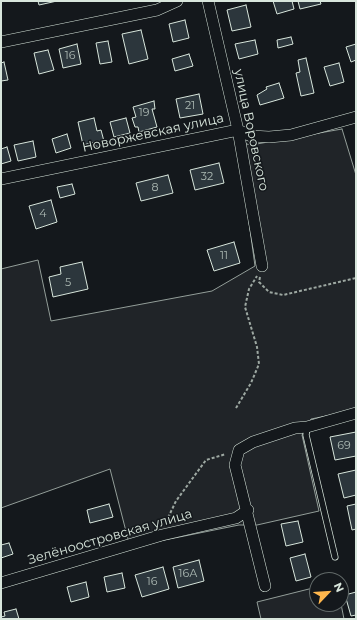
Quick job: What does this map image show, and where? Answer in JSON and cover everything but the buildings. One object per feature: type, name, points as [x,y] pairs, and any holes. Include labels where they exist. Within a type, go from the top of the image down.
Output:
[{"type":"street","points":[[1,42],[157,10],[177,1]]},
{"type":"street","name":"улица Воровского","points":[[208,1],[238,130],[262,266]]},
{"type":"street","name":"Новоржевская улица","points":[[1,178],[238,130],[250,136],[269,137],[291,135],[356,117]]},
{"type":"street","points":[[265,586],[248,510],[235,465],[239,450],[253,442],[295,428],[307,427],[356,413]]},
{"type":"street","name":"Зелёноостровская улица","points":[[1,583],[162,535],[236,518],[248,510]]},
{"type":"lane","points":[[307,427],[306,435],[335,557]]},
{"type":"path","points":[[262,266],[259,282],[269,292],[283,295],[356,278]]},
{"type":"path","points":[[236,408],[251,383],[259,364],[257,347],[245,307],[249,289],[262,266]]},
{"type":"path","points":[[162,535],[163,527],[176,501],[206,460],[239,450]]},
{"type":"shaded area","points":[[342,129],[356,175],[356,410],[311,419],[302,435],[319,511],[257,525],[239,525],[130,547],[110,469],[1,508],[1,269],[38,260],[51,321],[212,291],[255,266],[238,142],[251,145]]},
{"type":"shaded area","points":[[309,589],[309,612],[343,612],[344,619],[261,619],[257,602]]}]
